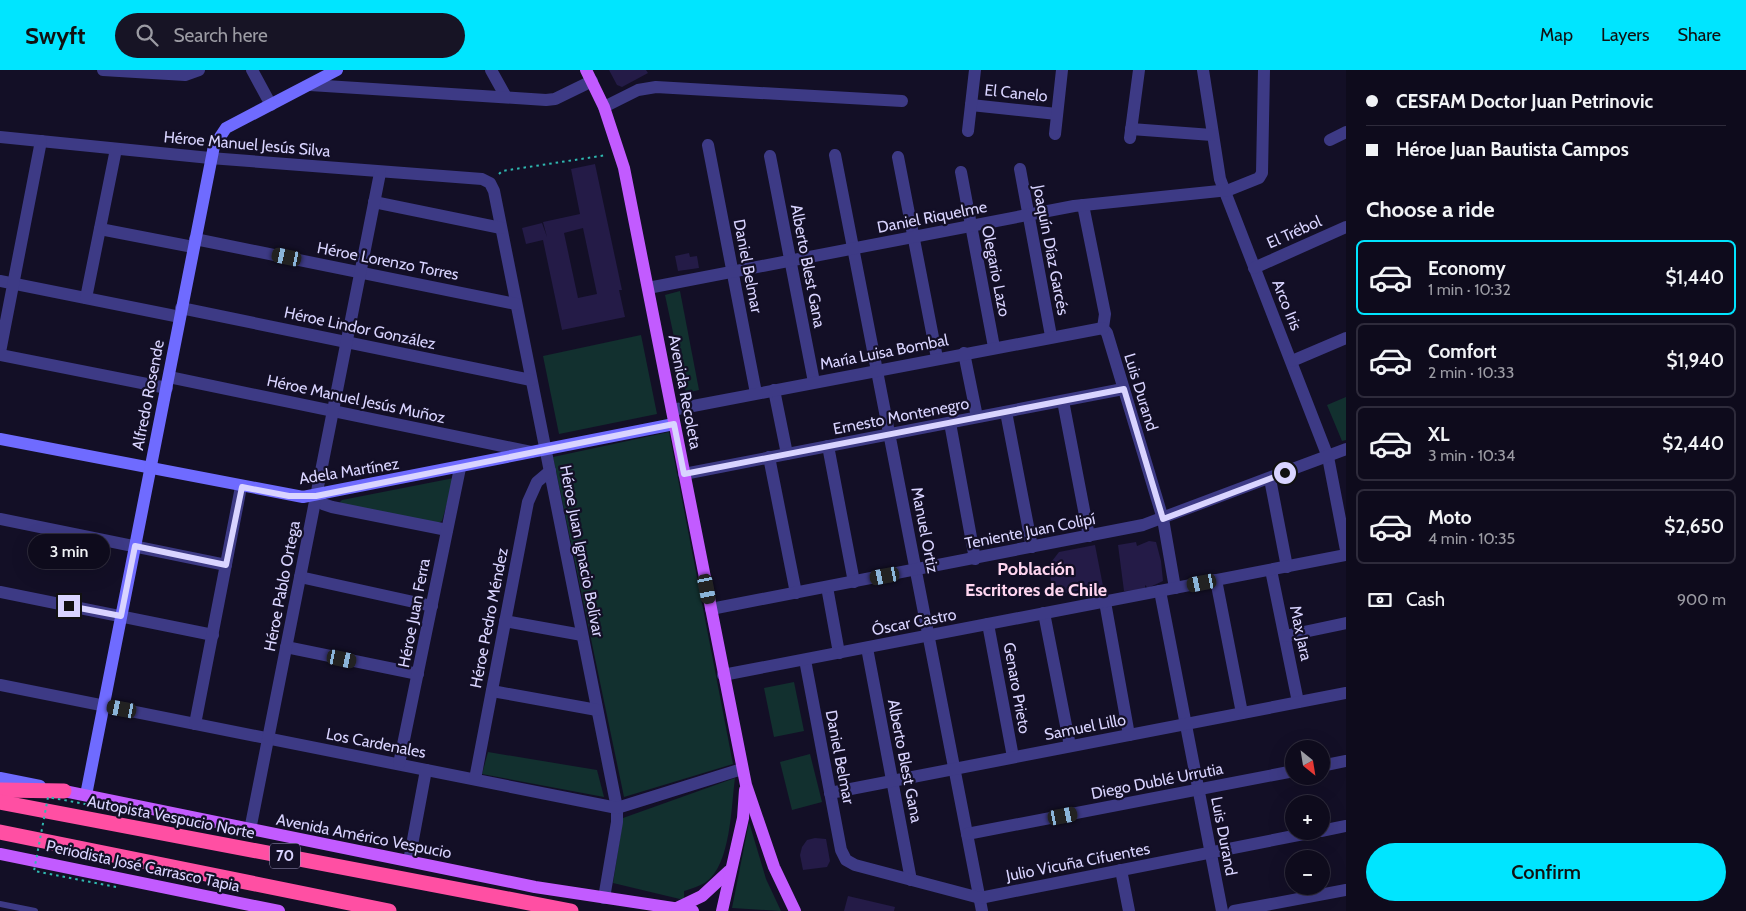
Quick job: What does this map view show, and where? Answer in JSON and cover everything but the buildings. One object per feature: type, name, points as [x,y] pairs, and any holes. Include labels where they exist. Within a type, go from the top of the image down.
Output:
[{"type":"highway","points":[[0,790],[64,791]]},
{"type":"highway","name":"Autopista Vespucio Norte","points":[[0,802],[571,911]]},
{"type":"highway","name":"70","points":[[0,832],[389,911]]},
{"type":"main road","name":"Avenida Recoleta","points":[[589,75],[604,107],[620,152],[742,769],[774,867],[795,911]]},
{"type":"main road","name":"Avenida Recoleta","points":[[722,911],[743,818],[746,785]]},
{"type":"main road","name":"Avenida Américo Vespucio","points":[[64,791],[408,861],[604,898],[693,911]]},
{"type":"main road","name":"Periodista José Carrasco Tapia","points":[[0,854],[279,911]]},
{"type":"main road","points":[[676,908],[706,893],[732,867]]},
{"type":"street","points":[[103,70],[190,74],[199,70]]},
{"type":"street","points":[[252,70],[270,105]]},
{"type":"street","name":"Alfredo Rosende","points":[[86,795],[168,382],[210,158],[217,139],[226,128],[337,70]]},
{"type":"street","points":[[491,70],[506,97]]},
{"type":"street","points":[[968,131],[975,70]]},
{"type":"street","points":[[1055,134],[1062,70]]},
{"type":"street","points":[[1139,70],[1131,133],[1212,135]]},
{"type":"street","name":"Arco Iris","points":[[1204,70],[1212,135],[1223,190],[1328,456],[1346,550]]},
{"type":"street","name":"Daniel Riquelme","points":[[648,288],[1083,205],[1234,188],[1256,179],[1262,173],[1264,70]]},
{"type":"street","points":[[310,85],[550,100],[589,75]]},
{"type":"street","points":[[604,107],[638,90],[656,87],[902,101]]},
{"type":"street","name":"El Canelo","points":[[971,105],[1057,114]]},
{"type":"street","points":[[1330,140],[1346,132]]},
{"type":"street","name":"Héroe Manuel Jesús Silva","points":[[0,136],[210,158],[380,173],[482,179],[490,183]]},
{"type":"street","points":[[0,353],[41,141]]},
{"type":"street","name":"Daniel Belmar","points":[[708,146],[756,393]]},
{"type":"street","points":[[86,298],[116,149]]},
{"type":"street","name":"Manuel Ortiz","points":[[835,155],[982,911]]},
{"type":"street","name":"Alberto Blest Gana","points":[[770,156],[814,382]]},
{"type":"street","points":[[898,157],[937,358]]},
{"type":"street","name":"Joaquín Díaz Garcés","points":[[1020,169],[1051,336]]},
{"type":"street","name":"Olegario Lazo","points":[[961,172],[994,347]]},
{"type":"street","name":"Héroe Pablo Ortega","points":[[250,830],[380,173]]},
{"type":"street","name":"Héroe Juan Ignacio Bolívar","points":[[490,183],[494,191],[532,380],[541,452],[550,471],[617,808],[617,822],[604,898]]},
{"type":"street","points":[[374,202],[501,228]]},
{"type":"street","name":"Luis Durand","points":[[1083,205],[1105,314],[1103,328],[1124,389],[1163,519],[1175,588]]},
{"type":"street","name":"El Trébol","points":[[1254,268],[1346,227]]},
{"type":"street","name":"Héroe Lorenzo Torres","points":[[100,229],[194,243],[360,272],[516,304]]},
{"type":"street","name":"Héroe Lindor González","points":[[0,281],[86,298],[181,312],[347,342],[532,380]]},
{"type":"street","name":"María Luisa Bombal","points":[[672,410],[1051,336],[1103,328]]},
{"type":"street","points":[[1292,361],[1346,338]]},
{"type":"street","name":"Héroe Manuel Jesús Muñoz","points":[[0,353],[333,411],[541,452]]},
{"type":"street","points":[[964,353],[977,418]]},
{"type":"street","name":"Ernesto Montenegro","points":[[684,474],[1124,389]]},
{"type":"street","points":[[774,390],[787,454]]},
{"type":"street","points":[[1062,401],[1089,536]]},
{"type":"street","points":[[1006,412],[1032,547]]},
{"type":"street","points":[[950,423],[975,558]]},
{"type":"street","name":"Adela Martínez","points":[[0,438],[289,496],[316,496],[674,424]]},
{"type":"street","points":[[828,446],[854,582]]},
{"type":"street","name":"Teniente Juan Colipí","points":[[711,608],[1089,536],[1163,519],[1346,449]]},
{"type":"street","points":[[769,457],[796,593]]},
{"type":"street","name":"Héroe Juan Ferra","points":[[400,764],[460,468]]},
{"type":"street","name":"Héroe Pedro Méndez","points":[[475,779],[528,502],[537,482],[550,471]]},
{"type":"street","points":[[1270,479],[1286,567]]},
{"type":"street","points":[[195,724],[242,487]]},
{"type":"street","points":[[316,496],[323,504],[332,507],[447,530]]},
{"type":"street","points":[[0,520],[226,565]]},
{"type":"street","name":"Óscar Castro","points":[[723,675],[1346,555]]},
{"type":"street","name":"Max Jara","points":[[1271,570],[1298,702]]},
{"type":"street","points":[[300,577],[432,606]]},
{"type":"street","points":[[1216,580],[1242,713]]},
{"type":"street","points":[[827,587],[839,653]]},
{"type":"street","name":"Luis Durand","points":[[1160,591],[1222,911]]},
{"type":"street","points":[[0,592],[213,635]]},
{"type":"street","points":[[1105,602],[1129,735]]},
{"type":"street","points":[[1044,613],[1070,746]]},
{"type":"street","points":[[505,621],[582,635]]},
{"type":"street","points":[[1285,636],[1346,623]]},
{"type":"street","name":"Genaro Prieto","points":[[988,624],[1013,757]]},
{"type":"street","points":[[286,647],[418,674]]},
{"type":"street","name":"Alberto Blest Gana","points":[[867,648],[911,880]]},
{"type":"street","name":"Daniel Belmar","points":[[805,660],[841,850],[846,860]]},
{"type":"street","name":"Los Cardenales","points":[[0,685],[617,808],[742,769]]},
{"type":"street","points":[[492,691],[597,710]]},
{"type":"street","name":"Samuel Lillo","points":[[830,793],[1346,693]]},
{"type":"street","points":[[1330,764],[1346,761]]},
{"type":"street","points":[[408,861],[426,770]]},
{"type":"street","name":"Diego Dublé Urrutia","points":[[967,834],[1285,773]]},
{"type":"street","name":"Avenida Américo Vespucio","points":[[0,778],[64,791]]},
{"type":"street","name":"Julio Vicuña Cifuentes","points":[[1330,829],[1346,826]]},
{"type":"street","name":"Julio Vicuña Cifuentes","points":[[846,860],[855,865],[980,898],[1285,838]]},
{"type":"street","points":[[1121,870],[1129,911]]},
{"type":"street","points":[[1234,911],[1346,890]]},
{"type":"lane","points":[[0,904],[35,911]]},
{"type":"path","points":[[490,183],[502,172],[620,152]]},
{"type":"path","points":[[116,887],[34,871],[48,797],[121,811]]},
{"type":"green space","points":[[680,291],[699,390],[686,393],[665,295]]},
{"type":"green space","points":[[641,335],[657,414],[559,434],[543,356]]},
{"type":"green space","points":[[1346,397],[1346,440],[1342,441],[1327,405]]},
{"type":"green space","points":[[669,432],[733,764],[624,797],[553,457]]},
{"type":"green space","points":[[454,478],[442,521],[436,524],[338,504],[342,500]]},
{"type":"green space","points":[[794,682],[804,731],[774,737],[764,688]]},
{"type":"green space","points":[[488,752],[597,770],[604,797],[482,774]]},
{"type":"green space","points":[[810,754],[822,802],[792,810],[780,762]]},
{"type":"green space","points":[[735,778],[731,819],[725,849],[721,862],[714,874],[706,882],[684,891],[684,900],[613,883],[623,818]]},
{"type":"green space","points":[[749,822],[766,879],[781,911],[732,908]]},
{"type":"district","name":"Población Escritores de Chile","points":[[1036,579]]},
{"type":"route","points":[[69,606],[121,616],[135,546],[226,565],[242,487],[303,498],[674,424],[684,474],[1124,389],[1163,519],[1285,473]]}]
